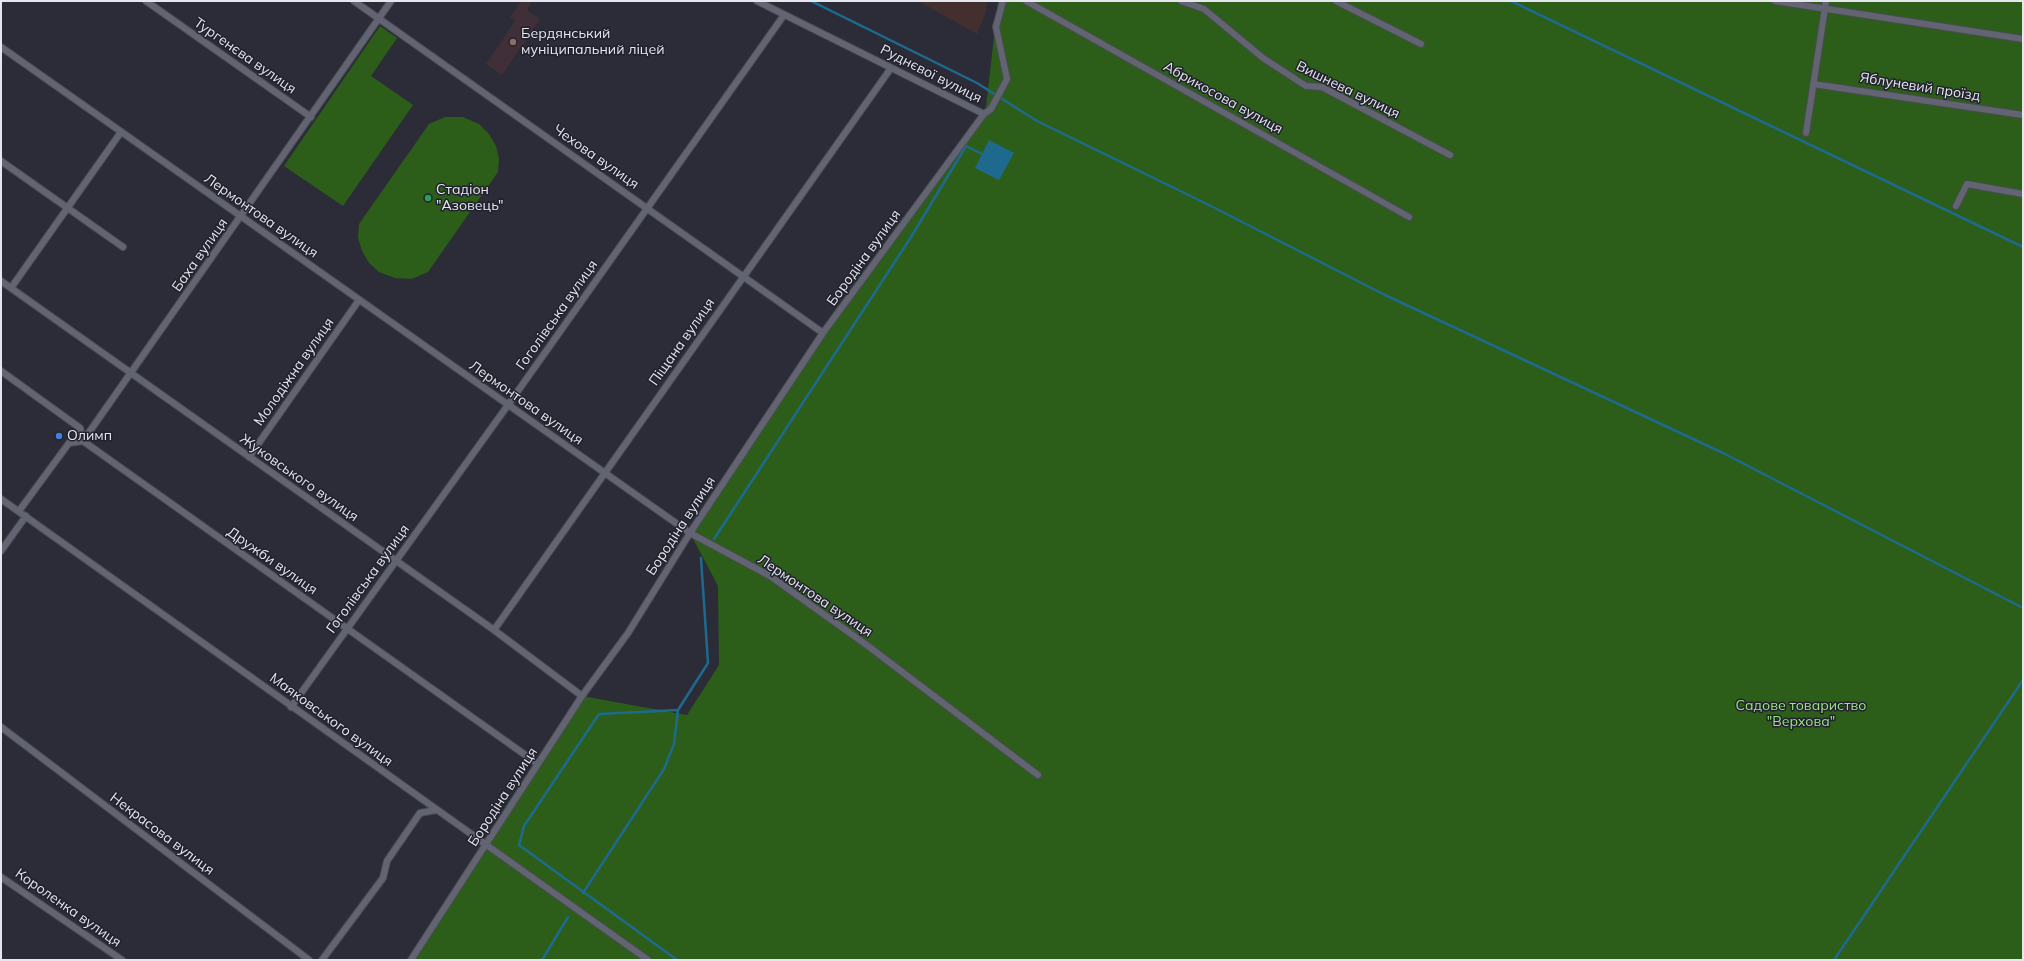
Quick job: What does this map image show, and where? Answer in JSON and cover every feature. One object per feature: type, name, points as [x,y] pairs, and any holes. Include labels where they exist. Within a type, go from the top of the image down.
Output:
[{"type":"street","name":"Тургенєва вулиця","points":[[146,1],[311,117]]},
{"type":"street","name":"Чехова вулиця","points":[[354,1],[824,333]]},
{"type":"street","name":"Баха вулиця","points":[[83,441],[132,374],[391,1]]},
{"type":"street","name":"Руднєвої вулиця","points":[[757,1],[984,114],[991,109],[1007,79],[996,27],[1003,1]]},
{"type":"street","name":"Абрикосова вулиця","points":[[1026,1],[1409,217]]},
{"type":"street","name":"Вишнева вулиця","points":[[1181,1],[1204,9],[1263,58],[1306,86],[1322,87],[1450,155]]},
{"type":"street","points":[[1336,1],[1422,44]]},
{"type":"street","points":[[1775,1],[2023,39]]},
{"type":"street","points":[[1806,133],[1826,1]]},
{"type":"street","name":"Гоголівська вулиця","points":[[291,707],[508,405],[784,15]]},
{"type":"street","name":"Лермонтова вулиця","points":[[1,47],[690,533],[770,576],[868,646],[1038,775]]},
{"type":"street","name":"Піщана вулиця","points":[[494,630],[604,472],[891,68]]},
{"type":"street","name":"Яблуневий проїзд","points":[[1814,84],[2023,115]]},
{"type":"street","name":"Бородіна вулиця","points":[[411,960],[582,696],[628,633],[690,533],[824,333],[984,114]]},
{"type":"street","points":[[11,288],[121,132]]},
{"type":"street","points":[[1,161],[124,247]]},
{"type":"street","points":[[1956,206],[1968,184],[2023,194]]},
{"type":"street","name":"Жуковського вулиця","points":[[1,281],[494,630],[582,696]]},
{"type":"street","name":"Молодіжна вулиця","points":[[249,457],[360,300]]},
{"type":"street","name":"Дружби вулиця","points":[[1,371],[80,428],[83,441],[538,764]]},
{"type":"street","points":[[19,511],[69,443],[83,441]]},
{"type":"street","name":"Маяковського вулиця","points":[[1,499],[485,846],[648,960]]},
{"type":"street","points":[[1,551],[26,516]]},
{"type":"street","name":"Некрасова вулиця","points":[[1,727],[309,960]]},
{"type":"street","points":[[322,960],[383,878],[387,861],[420,813],[436,810]]},
{"type":"street","name":"Короленка вулиця","points":[[1,877],[122,960]]},
{"type":"shaded area","name":"Бердянський муніципальний ліцей","points":[[521,1],[532,1],[527,10],[540,19],[502,75],[486,64],[515,21],[510,17]]},
{"type":"shaded area","points":[[918,1],[987,1],[986,12],[977,34]]},
{"type":"green space","name":"Садове товариство \"Верхова\"","points":[[998,1],[2023,1],[2023,960],[650,960],[487,845],[582,696],[687,715],[719,665],[718,586],[690,533],[823,333],[985,116]]},
{"type":"green space","points":[[380,26],[397,38],[371,76],[413,105],[343,206],[284,166]]},
{"type":"green space","name":"Стадіон \"Азовець\"","points":[[445,117],[463,117],[479,124],[489,134],[496,146],[499,159],[498,172],[428,272],[412,279],[395,278],[379,272],[369,263],[362,251],[358,238],[359,224],[429,124]]},
{"type":"green space","points":[[486,847],[646,960],[412,960]]},
{"type":"water","points":[[989,140],[1014,153],[999,180],[975,168]]},
{"type":"waterway","points":[[811,1],[977,83],[1037,121],[1209,205],[1385,295],[1721,452],[2023,608]]},
{"type":"waterway","points":[[1511,1],[2023,247]]},
{"type":"waterway","points":[[714,539],[911,237],[966,146],[982,154]]},
{"type":"waterway","points":[[677,960],[519,845],[524,826],[599,714],[678,710],[708,663],[701,558]]},
{"type":"waterway","points":[[1834,960],[2023,680]]},
{"type":"waterway","points":[[583,893],[664,769],[674,744],[678,710]]},
{"type":"waterway","points":[[542,960],[568,917]]},
{"type":"place","name":"Бердянський муніципальний ліцей","points":[[513,42]]},
{"type":"place","name":"Стадіон \"Азовець\"","points":[[428,198]]},
{"type":"place","name":"Олимп","points":[[59,436]]}]
